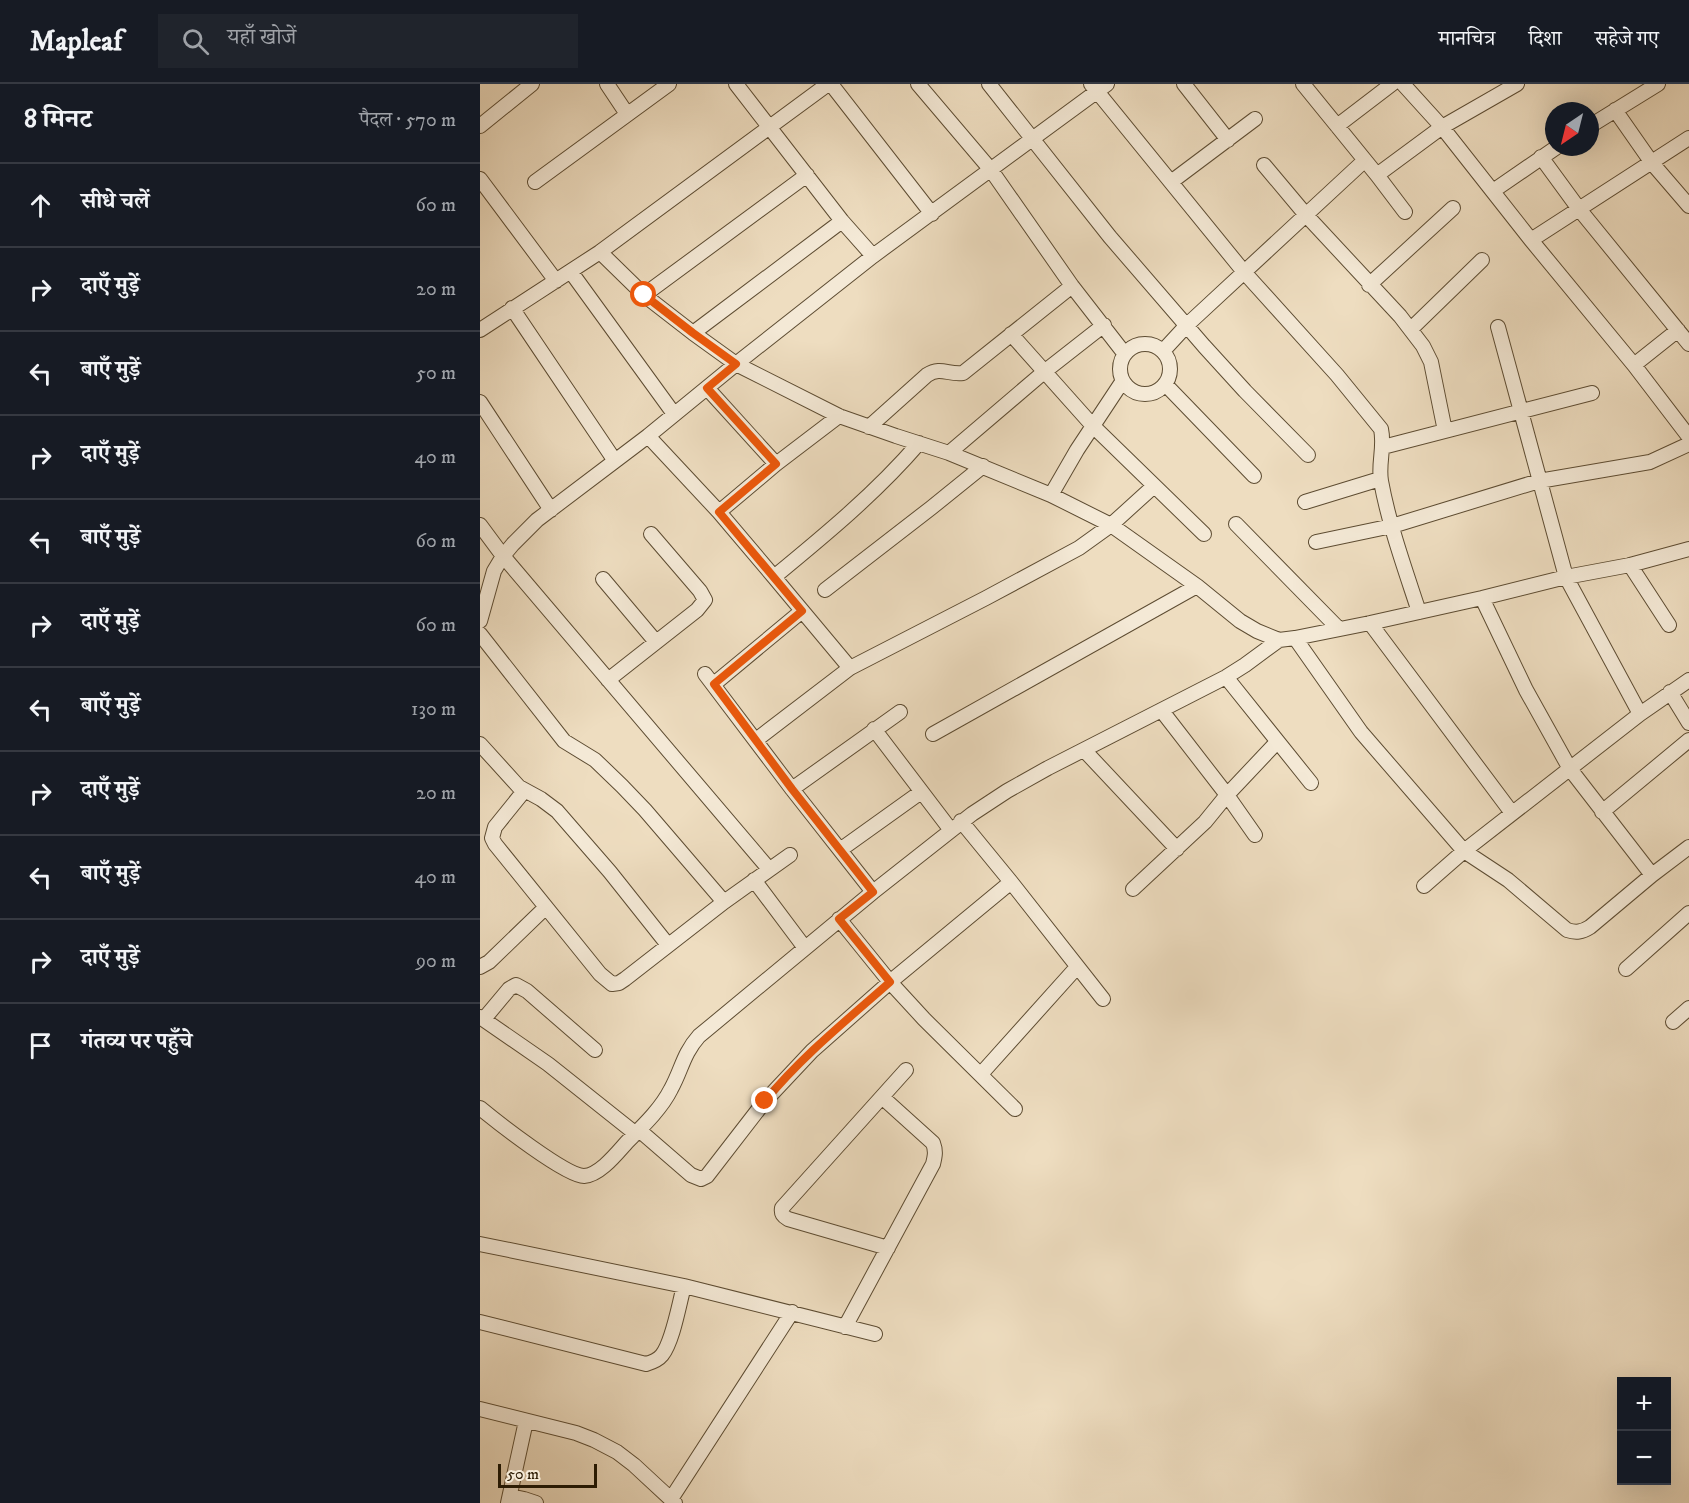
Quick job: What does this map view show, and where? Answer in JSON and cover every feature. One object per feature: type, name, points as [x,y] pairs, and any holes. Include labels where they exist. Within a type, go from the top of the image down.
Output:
[{"type":"street","points":[[480,126],[532,84]]},
{"type":"street","points":[[607,84],[627,114]]},
{"type":"street","points":[[535,182],[669,84]]},
{"type":"street","points":[[736,84],[842,221],[873,256]]},
{"type":"street","points":[[480,312],[484,327],[571,272],[829,84],[932,214]]},
{"type":"street","points":[[918,84],[991,170],[1072,286],[1124,353]]},
{"type":"street","points":[[990,84],[1110,237],[1245,391],[1308,455]]},
{"type":"street","points":[[1184,84],[1228,140]]},
{"type":"street","points":[[1303,84],[1405,212]]},
{"type":"street","points":[[1337,126],[1392,84]]},
{"type":"street","points":[[1403,84],[1442,127],[1634,365],[1689,437]]},
{"type":"street","points":[[1377,175],[1442,127],[1517,84]]},
{"type":"street","points":[[1599,120],[1658,84]]},
{"type":"street","points":[[480,621],[484,583],[525,531],[873,256],[1033,139],[1098,87],[1244,272],[1337,375],[1381,429],[1383,447],[1380,479],[1419,612]]},
{"type":"street","points":[[1615,110],[1652,163],[1689,206]]},
{"type":"street","points":[[1171,182],[1255,119]]},
{"type":"street","points":[[1531,240],[1689,138]]},
{"type":"street","points":[[1492,191],[1545,154]]},
{"type":"street","points":[[1541,157],[1689,344]]},
{"type":"street","points":[[1163,351],[1187,325],[1364,161]]},
{"type":"street","points":[[1264,165],[1305,215],[1411,329],[1423,346],[1431,362],[1445,431]]},
{"type":"street","points":[[644,295],[807,175]]},
{"type":"street","points":[[480,179],[556,281]]},
{"type":"street","points":[[1370,285],[1454,208]]},
{"type":"street","points":[[693,333],[842,221]]},
{"type":"street","points":[[600,252],[644,295],[736,364],[839,416],[983,466],[1051,495],[1111,525],[1197,586],[1240,621],[1280,640]]},
{"type":"street","points":[[1411,329],[1482,260]]},
{"type":"street","points":[[571,272],[674,414]]},
{"type":"street","points":[[869,427],[927,375],[937,370],[963,373],[1072,286]]},
{"type":"street","points":[[512,308],[615,461]]},
{"type":"street","points":[[950,453],[1044,372],[1104,325]]},
{"type":"street","points":[[1498,327],[1566,577],[1640,714]]},
{"type":"street","points":[[1634,365],[1678,330]]},
{"type":"street","points":[[1011,334],[1093,426],[1204,534]]},
{"type":"street","points":[[1141,343],[1151,344],[1163,351],[1170,365],[1170,375],[1165,384],[1158,391],[1148,394],[1129,389],[1122,381],[1119,372],[1124,353],[1132,346],[1141,343]]},
{"type":"street","points":[[1051,495],[1122,381]]},
{"type":"street","points":[[1165,384],[1254,476]]},
{"type":"street","points":[[707,388],[776,464]]},
{"type":"street","points":[[1383,447],[1592,393]]},
{"type":"street","points":[[480,402],[551,510]]},
{"type":"street","points":[[719,512],[776,464],[839,416]]},
{"type":"street","points":[[648,436],[719,512],[850,668]]},
{"type":"street","points":[[774,577],[841,521],[900,465],[919,443]]},
{"type":"street","points":[[1316,542],[1392,526],[1539,481],[1650,462],[1689,444]]},
{"type":"street","points":[[825,590],[983,466]]},
{"type":"street","points":[[1305,502],[1380,479]]},
{"type":"street","points":[[756,740],[850,668],[1079,548],[1111,525],[1154,486]]},
{"type":"street","points":[[1236,524],[1339,629]]},
{"type":"street","points":[[480,525],[503,556],[769,869]]},
{"type":"street","points":[[608,680],[698,610],[705,600],[700,591],[651,534]]},
{"type":"street","points":[[480,1109],[557,1164],[574,1174],[585,1176],[600,1169],[638,1132],[663,1102],[672,1089],[690,1047],[699,1036],[956,825],[1007,791],[1226,677],[1280,640],[1370,623],[1566,577],[1630,565],[1689,549]]},
{"type":"street","points":[[1630,565],[1669,625]]},
{"type":"street","points":[[603,579],[656,642]]},
{"type":"street","points":[[933,734],[1197,586]]},
{"type":"street","points":[[1482,598],[1526,690],[1570,769],[1652,875]]},
{"type":"street","points":[[802,611],[709,679],[873,892]]},
{"type":"street","points":[[1370,623],[1512,813]]},
{"type":"street","points":[[480,634],[564,741],[595,760],[616,779],[724,902]]},
{"type":"street","points":[[1294,638],[1361,732],[1464,851],[1508,880],[1561,925],[1574,933],[1590,927],[1689,847]]},
{"type":"street","points":[[1226,677],[1311,783]]},
{"type":"street","points":[[1424,886],[1512,813],[1640,714],[1689,680]]},
{"type":"street","points":[[1671,692],[1689,723]]},
{"type":"street","points":[[1162,711],[1255,835]]},
{"type":"street","points":[[792,789],[900,712]]},
{"type":"street","points":[[874,729],[921,792],[1011,882],[1103,999]]},
{"type":"street","points":[[1602,812],[1689,740]]},
{"type":"street","points":[[1133,889],[1205,822],[1277,742]]},
{"type":"street","points":[[480,744],[514,783],[557,811],[610,872],[668,945]]},
{"type":"street","points":[[1084,750],[1177,849]]},
{"type":"street","points":[[524,791],[495,827],[492,838],[545,908],[600,974],[612,984],[625,979],[724,902],[790,855]]},
{"type":"street","points":[[840,850],[921,792]]},
{"type":"street","points":[[754,880],[805,948]]},
{"type":"street","points":[[595,1050],[527,991],[516,985],[509,989],[482,1018],[548,1064],[691,1175],[701,1179],[707,1176],[780,1084],[812,1051],[890,982],[1011,882]]},
{"type":"street","points":[[480,966],[489,962],[545,908]]},
{"type":"street","points":[[1626,969],[1689,913]]},
{"type":"street","points":[[839,919],[890,982],[924,1019],[1015,1109]]},
{"type":"street","points":[[981,1074],[1077,967]]},
{"type":"street","points":[[1673,1022],[1689,1008]]},
{"type":"street","points":[[888,1248],[789,1219],[781,1212],[784,1204],[906,1070]]},
{"type":"street","points":[[845,1327],[933,1164],[936,1150],[928,1138],[882,1097]]},
{"type":"street","points":[[480,1244],[684,1286],[875,1334]]},
{"type":"street","points":[[480,1322],[646,1364],[655,1362],[669,1343],[684,1286]]},
{"type":"street","points":[[480,1409],[576,1433],[594,1440],[617,1452],[651,1479],[673,1501],[792,1312]]},
{"type":"street","points":[[526,1422],[509,1500],[524,1499],[536,1503]]},
{"type":"route","points":[[644,295],[736,364],[707,388],[776,464],[719,512],[802,611],[714,684],[873,892],[839,919],[890,982],[812,1051],[765,1101]]}]
